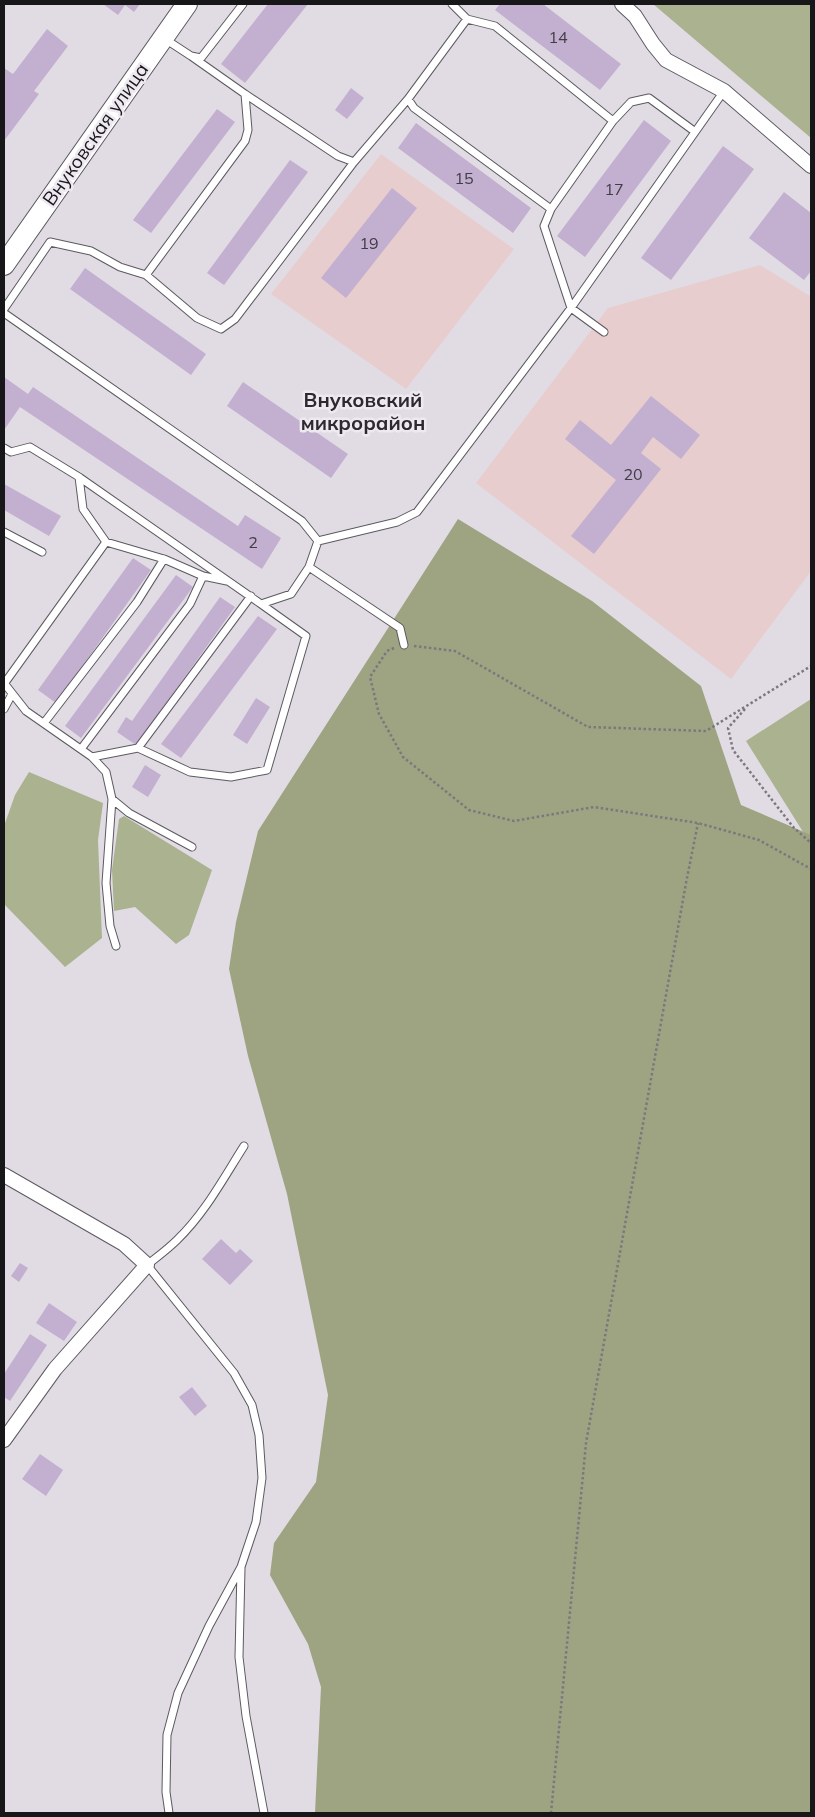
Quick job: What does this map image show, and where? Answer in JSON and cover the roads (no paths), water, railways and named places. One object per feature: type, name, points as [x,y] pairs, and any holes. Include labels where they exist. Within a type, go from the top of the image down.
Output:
[{"type":"main road","name":"Внуковская улица","points":[[4,265],[187,4]]},
{"type":"street","points":[[622,4],[635,16],[666,60],[724,91],[811,166]]},
{"type":"street","points":[[4,1175],[124,1244],[147,1265],[55,1369],[4,1440]]},
{"type":"lane","points":[[191,56],[201,58],[243,4]]},
{"type":"lane","points":[[452,4],[467,19],[495,26],[613,121]]},
{"type":"lane","points":[[4,309],[50,242],[91,251],[120,267],[146,275],[197,318],[221,329],[235,319],[354,162],[408,99],[467,19]]},
{"type":"lane","points":[[163,38],[338,156],[354,162]]},
{"type":"lane","points":[[318,540],[397,522],[418,512],[571,308],[724,91]]},
{"type":"lane","points":[[146,275],[245,141],[248,130],[245,94]]},
{"type":"lane","points":[[604,332],[571,308],[544,226],[551,209],[613,121],[631,102],[649,98],[694,132]]},
{"type":"lane","points":[[408,99],[414,108],[551,209]]},
{"type":"lane","points":[[4,314],[302,521],[318,540]]},
{"type":"lane","points":[[4,448],[11,452],[30,446],[232,582],[306,636],[267,770],[231,777],[190,772],[138,748],[92,758]]},
{"type":"lane","points":[[79,478],[83,510],[106,542],[164,559],[203,576],[232,582]]},
{"type":"lane","points":[[4,532],[42,552]]},
{"type":"lane","points":[[261,604],[291,594],[309,567],[318,540]]},
{"type":"lane","points":[[106,542],[4,683],[26,711],[81,749],[106,772],[112,799],[106,883],[110,926],[116,946]]},
{"type":"lane","points":[[44,723],[137,602],[164,559]]},
{"type":"lane","points":[[309,567],[400,628],[404,645]]},
{"type":"lane","points":[[81,749],[190,604],[203,576]]},
{"type":"lane","points":[[138,748],[250,596]]},
{"type":"lane","points":[[4,709],[12,694]]},
{"type":"lane","points":[[112,799],[129,813],[192,847]]},
{"type":"lane","points":[[169,1813],[166,1792],[167,1735],[178,1693],[241,1567],[256,1522],[262,1478],[259,1435],[252,1405],[234,1373],[147,1265],[176,1241],[194,1222],[209,1202],[244,1146]]},
{"type":"lane","points":[[241,1567],[239,1657],[246,1716],[264,1813]]},
{"type":"district","name":"Внуковский микрорайон","points":[[363,412]]}]
